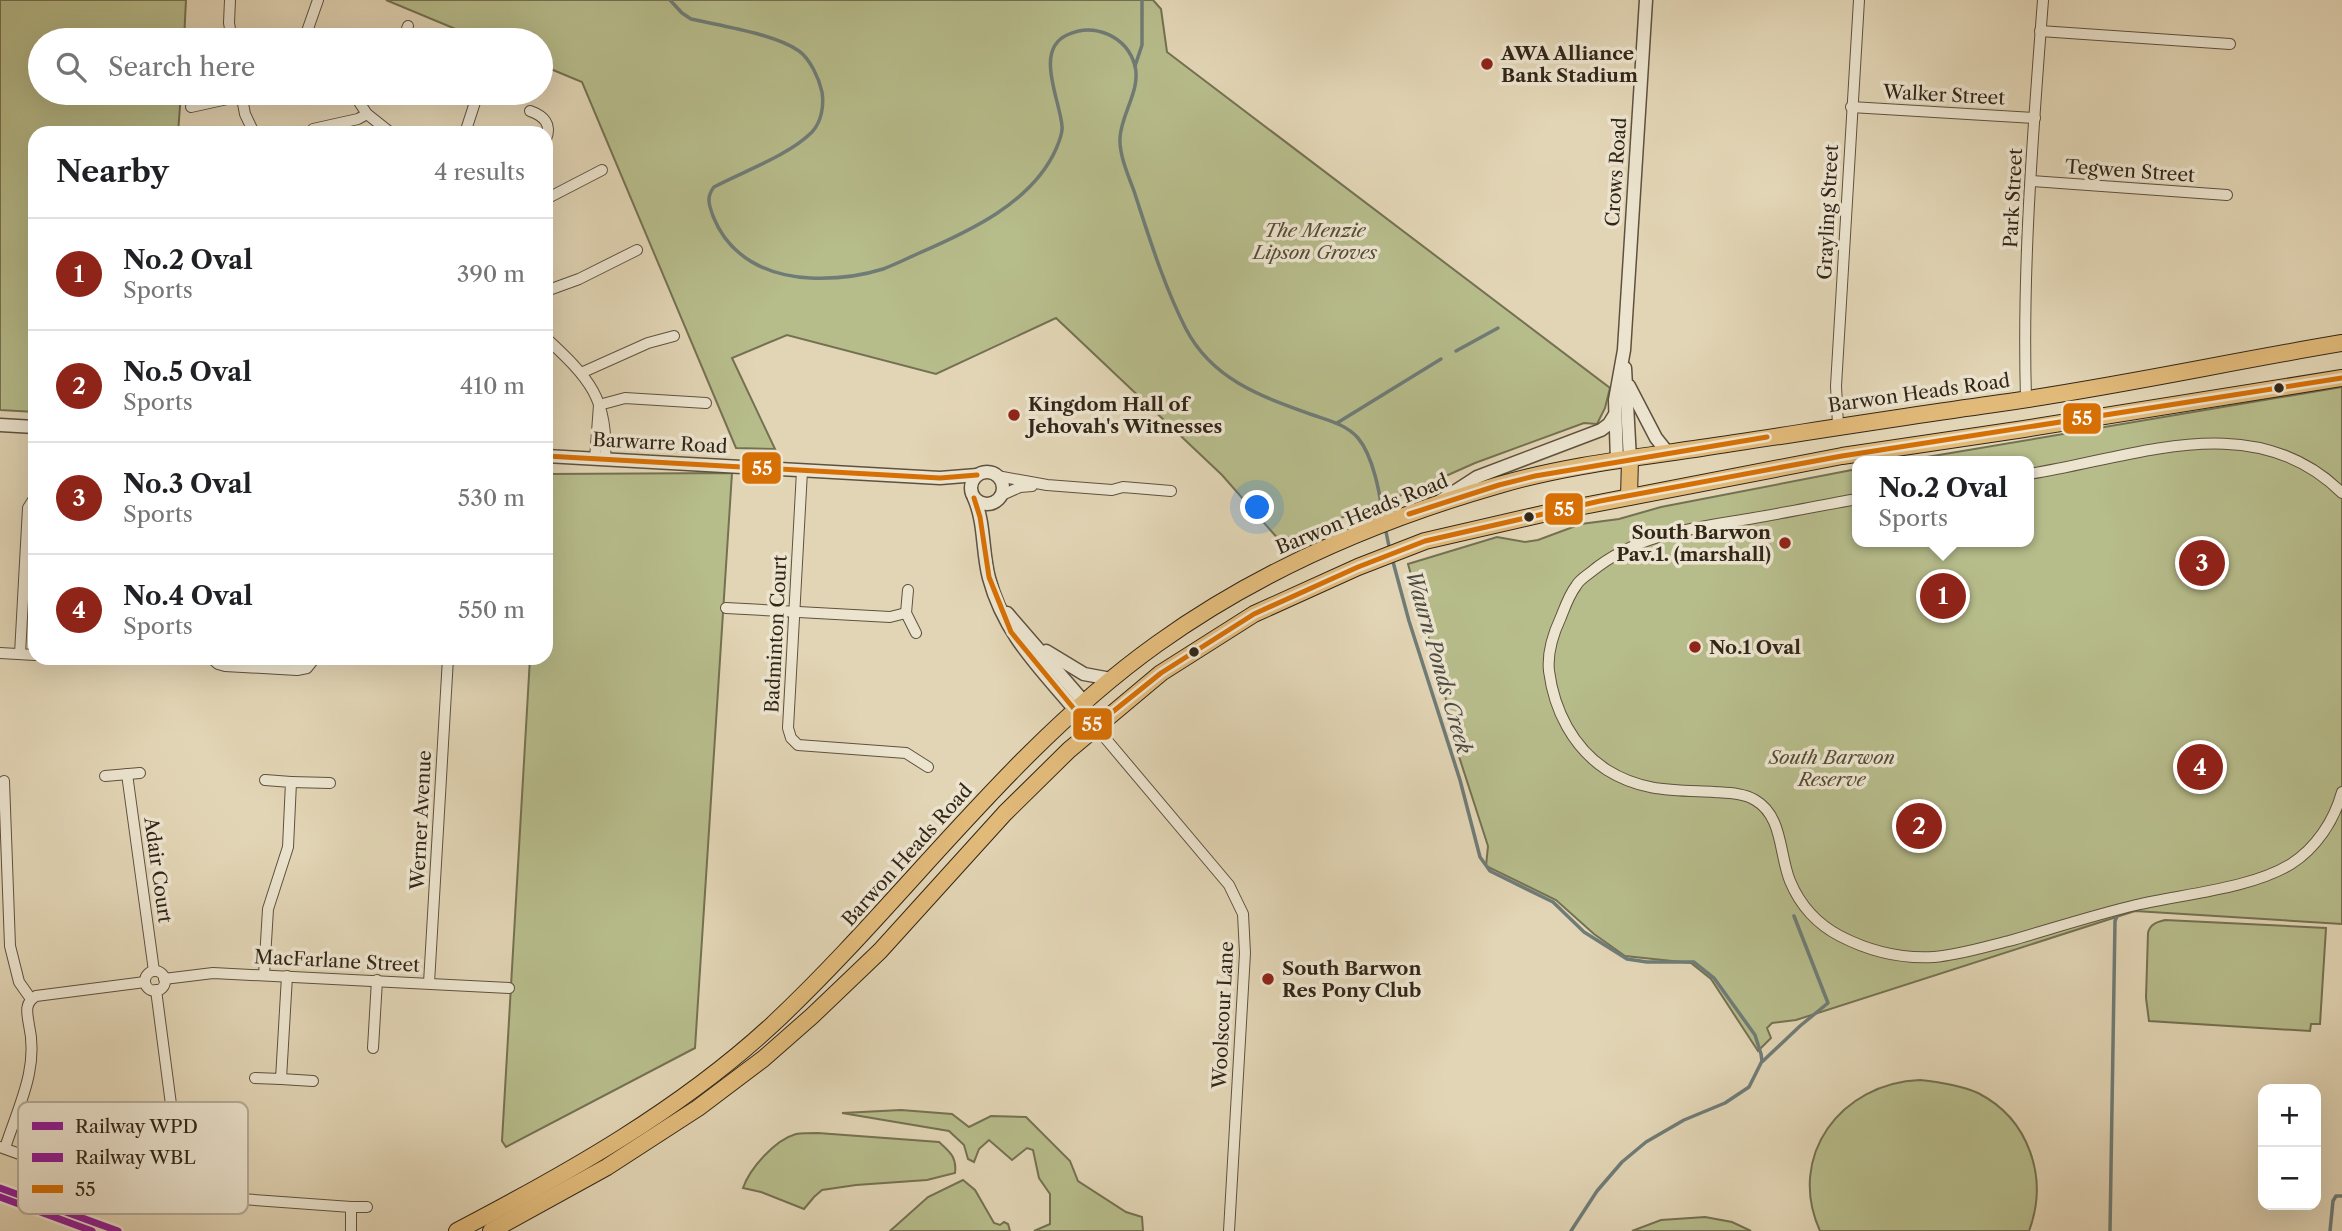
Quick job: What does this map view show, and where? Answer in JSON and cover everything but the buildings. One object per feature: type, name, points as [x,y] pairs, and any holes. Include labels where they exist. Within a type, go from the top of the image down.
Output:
[{"type":"main road","name":"Barwon Heads Road","points":[[457,1231],[548,1182],[631,1132],[743,1050],[854,944],[1023,758],[1079,706],[1185,625],[1263,577],[1352,536],[1434,505],[1520,479],[1838,425],[2026,399],[2342,343]]},
{"type":"main road","points":[[491,1231],[607,1167],[698,1108],[763,1059],[880,951],[1034,783],[1095,726],[1161,673],[1254,614],[1358,567],[1425,541],[1547,513],[1842,456],[2342,378]]},
{"type":"main road","points":[[1623,460],[1629,497]]},
{"type":"main road","points":[[1079,706],[1095,726]]},
{"type":"street","points":[[230,0],[230,28]]},
{"type":"street","points":[[308,28],[318,0]]},
{"type":"street","name":"Crows Road","points":[[1629,395],[1624,347],[1646,0]]},
{"type":"street","name":"Grayling Street","points":[[1838,425],[1836,386],[1858,0]]},
{"type":"street","name":"Park Street","points":[[2026,399],[2025,348],[2031,181],[2043,0]]},
{"type":"street","points":[[2040,31],[2230,44]]},
{"type":"street","points":[[191,107],[199,105]]},
{"type":"street","points":[[243,105],[251,126]]},
{"type":"street","points":[[361,105],[367,114],[382,126]]},
{"type":"street","points":[[467,126],[474,105]]},
{"type":"street","name":"Walker Street","points":[[1851,107],[2035,118]]},
{"type":"street","points":[[530,111],[541,115],[548,126]]},
{"type":"street","points":[[326,126],[367,114]]},
{"type":"street","points":[[553,194],[602,170]]},
{"type":"street","name":"Tegwen Street","points":[[2031,181],[2227,195]]},
{"type":"street","points":[[553,288],[579,279],[637,250]]},
{"type":"street","points":[[581,373],[648,343],[674,336]]},
{"type":"street","points":[[553,345],[581,373],[599,405],[600,460]]},
{"type":"street","name":"Crows Road","points":[[1623,460],[1614,416],[1624,347]]},
{"type":"street","points":[[1629,395],[1668,453]]},
{"type":"street","points":[[1623,460],[1629,395]]},
{"type":"street","points":[[599,405],[623,398],[706,402]]},
{"type":"street","points":[[1434,505],[1467,481],[1594,433],[1607,426],[1614,416]]},
{"type":"street","points":[[0,425],[28,427]]},
{"type":"street","points":[[2034,473],[2156,448],[2200,442],[2250,446],[2273,451],[2322,475],[2342,493]]},
{"type":"street","name":"Barwarre Road","points":[[553,457],[940,478],[977,475]]},
{"type":"street","name":"Badminton Court","points":[[802,471],[788,728],[791,737],[798,745],[906,753],[928,767]]},
{"type":"street","points":[[1079,706],[1014,637],[995,595],[985,560],[980,517],[971,484],[977,475],[988,472],[1047,485],[1171,491]]},
{"type":"street","points":[[985,560],[987,532],[1003,484],[997,476]]},
{"type":"street","name":"Barwarre Road","points":[[940,478],[958,484],[973,496]]},
{"type":"street","points":[[973,496],[982,504],[1020,487],[1047,485]]},
{"type":"street","points":[[1852,500],[1697,527],[1648,539],[1630,547],[1603,562],[1576,584],[1554,630],[1548,658],[1556,702],[1565,723],[1587,755],[1637,785],[1669,791],[1736,793],[1754,799],[1768,811],[1773,820],[1789,879],[1801,901],[1817,922],[1838,936],[1870,950],[1902,956],[1934,957],[1972,951],[2137,905],[2258,878],[2292,863],[2308,850],[2331,820],[2342,792]]},
{"type":"street","points":[[20,654],[28,508]]},
{"type":"street","points":[[908,590],[906,613],[916,633]]},
{"type":"street","points":[[995,595],[1079,706]]},
{"type":"street","points":[[726,608],[890,617],[906,613]]},
{"type":"street","points":[[1026,636],[1055,658],[1080,672],[1097,678],[1111,679]]},
{"type":"street","points":[[0,653],[28,655]]},
{"type":"street","points":[[222,665],[297,670],[310,665]]},
{"type":"street","name":"Werner Avenue","points":[[429,983],[448,665]]},
{"type":"street","name":"Woolscour Lane","points":[[1095,726],[1220,873],[1238,900],[1243,914],[1245,953],[1229,1231]]},
{"type":"street","points":[[105,775],[140,773]]},
{"type":"street","name":"Adair Court","points":[[127,774],[154,971]]},
{"type":"street","points":[[265,780],[330,783]]},
{"type":"street","points":[[4,781],[10,946],[19,982],[31,999]]},
{"type":"street","points":[[264,975],[268,909],[288,847],[291,782]]},
{"type":"street","points":[[154,971],[161,973],[164,979],[163,985],[156,990],[148,988],[145,982],[148,973],[154,971]]},
{"type":"street","name":"MacFarlane Street","points":[[164,979],[213,972],[509,988]]},
{"type":"street","points":[[281,1079],[287,976]]},
{"type":"street","points":[[373,1048],[377,980]]},
{"type":"street","points":[[19,1102],[30,1072],[33,1040],[27,1009],[31,999],[36,996],[145,982]]},
{"type":"street","points":[[156,990],[170,1102]]},
{"type":"street","points":[[255,1077],[313,1081]]},
{"type":"street","points":[[3,1148],[18,1106]]},
{"type":"street","points":[[248,1199],[367,1208]]},
{"type":"street","points":[[351,1207],[351,1231]]},
{"type":"green space","points":[[0,0],[186,0],[185,28],[28,28],[28,105],[180,105],[179,126],[28,126],[28,412],[0,410]]},
{"type":"green space","name":"The Menzie Lipson Groves","points":[[386,0],[1153,0],[1161,9],[1167,52],[1610,388],[1605,408],[1597,424],[1584,423],[1475,463],[1412,491],[1280,541],[1222,475],[1056,318],[936,374],[787,335],[732,358],[775,449],[736,448],[582,82],[553,70],[553,28],[453,28]]},
{"type":"green space","name":"South Barwon Reserve","points":[[2342,387],[2342,924],[2135,911],[1796,1020],[1772,1023],[1767,1028],[1771,1038],[1758,1051],[1711,979],[1691,963],[1625,956],[1594,934],[1556,900],[1486,866],[1488,846],[1454,741],[1450,714],[1408,564],[1497,537],[1525,542],[1538,540],[1581,524],[1619,519],[1661,507],[1852,470],[1852,547],[2034,547],[2034,456],[1933,456]]},
{"type":"green space","points":[[732,473],[695,1048],[506,1147],[502,1141],[530,665],[553,665],[553,474]]},
{"type":"green space","points":[[2165,920],[2326,928],[2320,1024],[2311,1024],[2310,1031],[2149,1021],[2146,998],[2148,933],[2152,925]]},
{"type":"green space","points":[[1920,1080],[1957,1086],[1978,1093],[1996,1104],[2022,1134],[2035,1171],[2037,1191],[2029,1231],[1820,1231],[1811,1203],[1810,1176],[1816,1151],[1828,1128],[1845,1109],[1866,1094],[1892,1084]]},
{"type":"green space","points":[[901,1110],[952,1114],[969,1127],[991,1116],[1026,1117],[1070,1161],[1078,1181],[1126,1212],[1142,1217],[1143,1231],[1034,1231],[1050,1224],[1050,1194],[1039,1178],[1033,1150],[1027,1148],[1012,1160],[989,1140],[979,1149],[974,1162],[968,1159],[964,1145],[949,1131],[842,1113]]},
{"type":"green space","points":[[818,1133],[939,1142],[954,1159],[955,1173],[927,1180],[822,1190],[804,1209],[743,1188],[757,1164],[780,1142],[796,1134]]},
{"type":"green space","points":[[963,1180],[975,1190],[994,1223],[1008,1224],[1010,1231],[890,1231],[928,1197]]},
{"type":"green space","points":[[1705,1217],[1732,1222],[1751,1231],[1632,1231],[1661,1220]]},
{"type":"waterway","name":"Waurn Ponds Creek","points":[[670,0],[691,19],[747,31],[789,45],[803,54],[814,69],[823,102],[822,113],[812,132],[778,156],[714,187],[709,201],[720,230],[739,253],[751,262],[779,273],[810,278],[866,274],[883,269],[957,236],[997,214],[1031,185],[1045,168],[1061,135],[1062,126],[1050,64],[1057,42],[1077,31],[1088,30],[1108,34],[1117,40],[1131,56],[1136,75],[1121,129],[1122,158],[1164,279],[1186,329],[1209,361],[1239,384],[1273,400],[1336,423],[1353,433],[1364,446],[1372,466],[1384,520]]},
{"type":"waterway","points":[[1135,66],[1142,45],[1142,0]]},
{"type":"waterway","points":[[1456,351],[1498,328]]},
{"type":"waterway","points":[[1337,423],[1441,359]]},
{"type":"waterway","name":"Waurn Ponds Creek","points":[[1385,527],[1390,551]]},
{"type":"waterway","name":"Waurn Ponds Creek","points":[[1392,558],[1409,621],[1460,780],[1480,857],[1490,871],[1553,902],[1584,932],[1627,959],[1647,962],[1694,962],[1714,978],[1755,1035],[1761,1054],[1762,1061],[1749,1087],[1725,1103],[1684,1120],[1646,1142],[1622,1162],[1597,1191],[1571,1231]]},
{"type":"waterway","points":[[1763,1061],[1828,1003],[1794,916]]},
{"type":"waterway","points":[[2110,1231],[2117,916]]},
{"type":"waterway","points":[[2330,1231],[2333,1201],[2336,1196],[2342,1196]]},
{"type":"rail line","name":"WPD","points":[[0,1188],[18,1195]]},
{"type":"rail line","name":"WBL","points":[[0,1197],[18,1204]]},
{"type":"rail line","name":"WBL","points":[[46,1214],[92,1231]]},
{"type":"rail line","name":"WPD","points":[[71,1214],[118,1231]]},
{"type":"transit line","name":"55","points":[[974,498],[980,517],[989,577],[1011,632],[1075,710],[1095,726],[1161,673],[1254,614],[1358,567],[1425,541],[1600,501],[1842,456],[2342,378]]},
{"type":"transit line","name":"55","points":[[1409,514],[1535,476],[1767,437]]},
{"type":"transit line","name":"55","points":[[553,456],[940,478],[977,475]]},
{"type":"place","name":"AWA Alliance Bank Stadium","points":[[1487,64]]},
{"type":"place","name":"Kingdom Hall of Jehovah's Witnesses","points":[[1014,415]]},
{"type":"place","name":"South Barwon Pav.1. (marshall)","points":[[1785,543]]},
{"type":"place","name":"No.3 Oval","points":[[2202,563]]},
{"type":"place","name":"No.2 Oval","points":[[1943,596]]},
{"type":"place","name":"No.1 Oval","points":[[1695,647]]},
{"type":"place","name":"No.4 Oval","points":[[2200,767]]},
{"type":"place","name":"No.5 Oval","points":[[1919,826]]},
{"type":"place","name":"South Barwon Res Pony Club","points":[[1268,979]]}]
